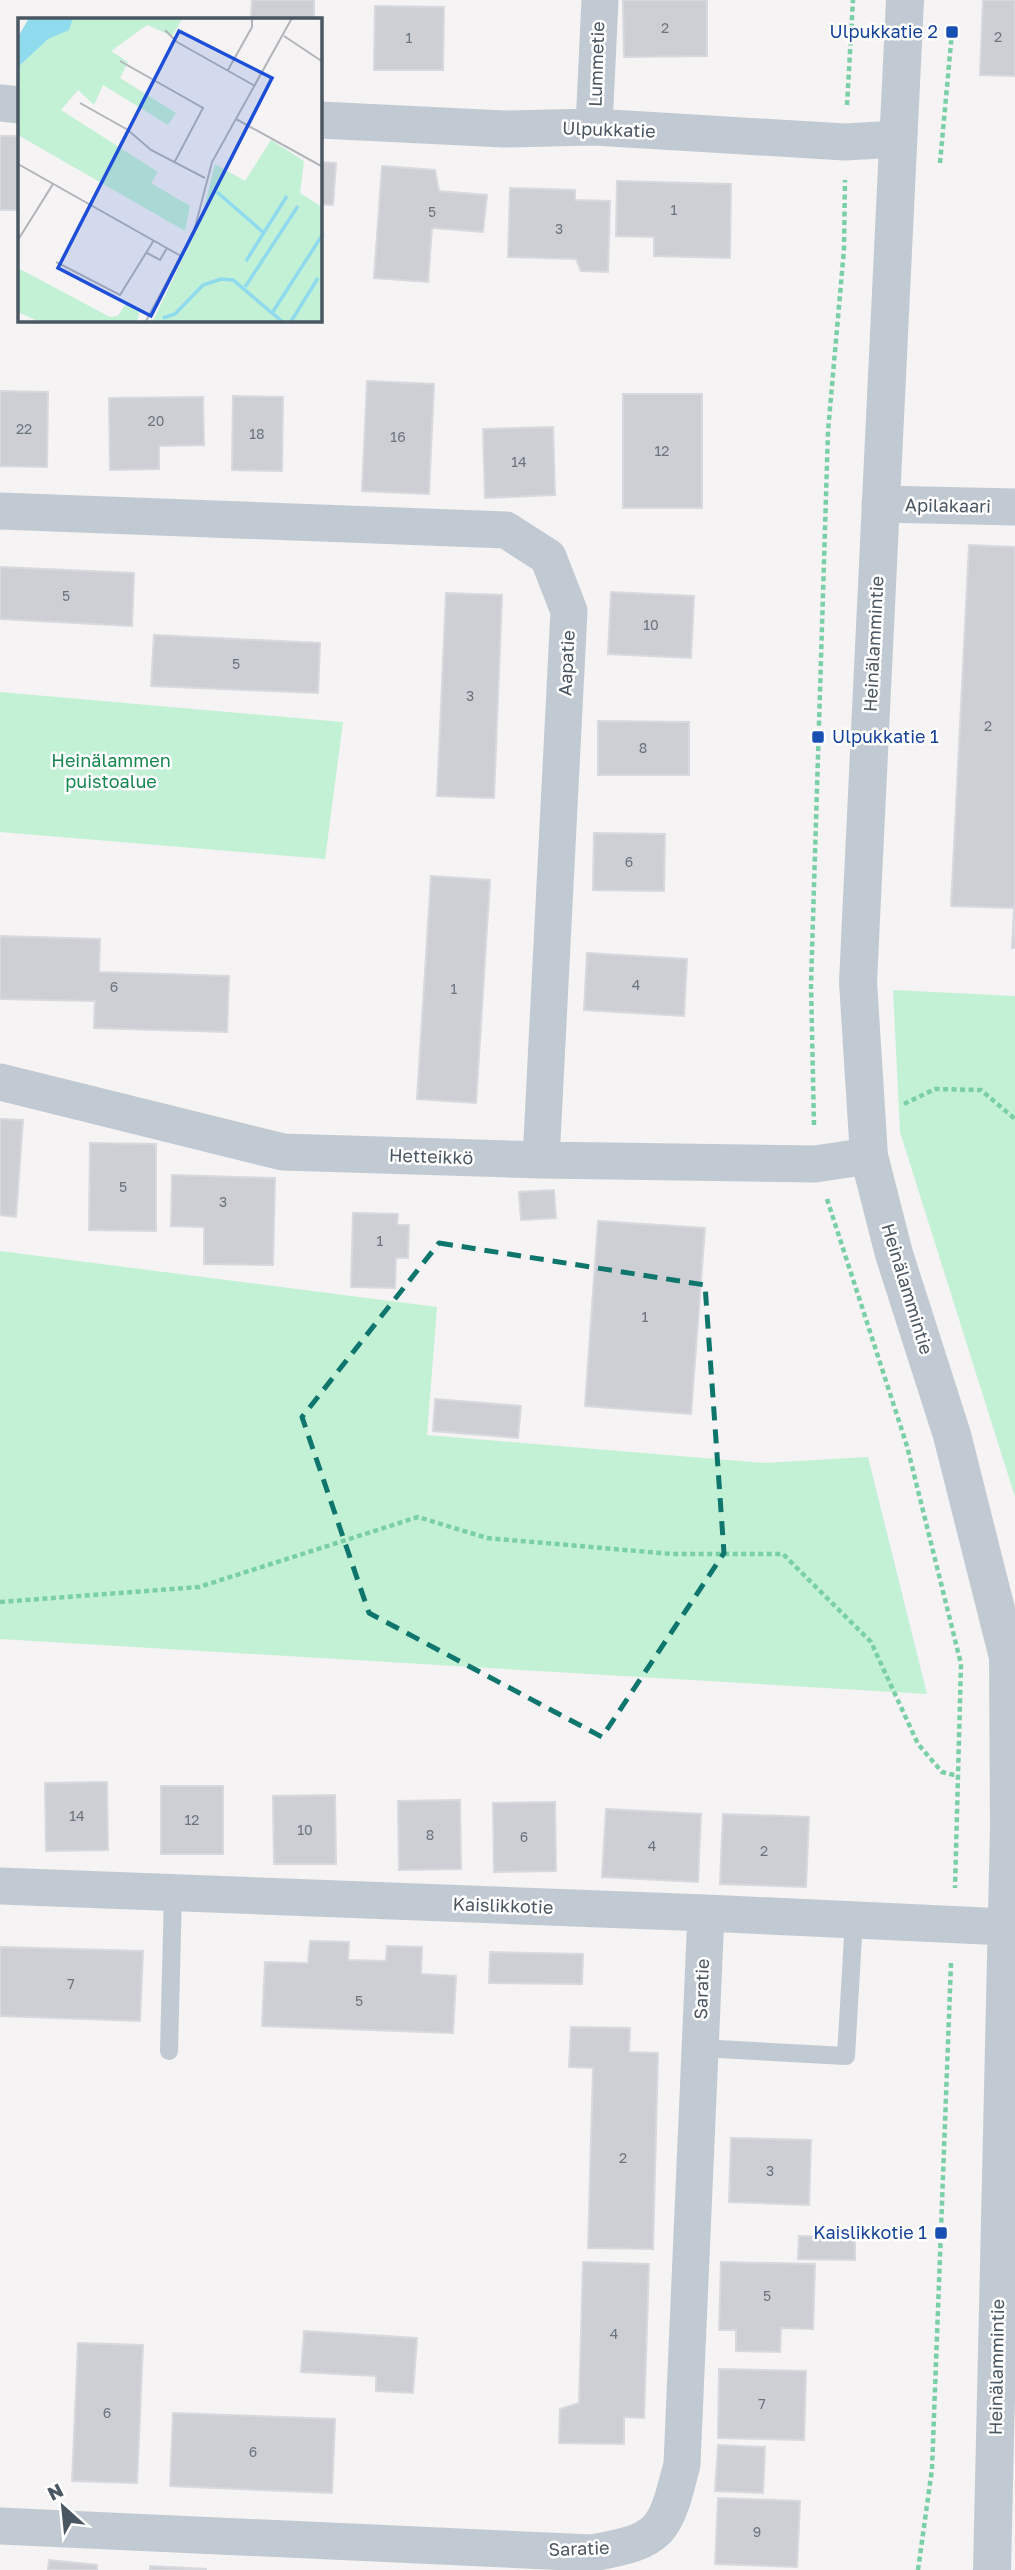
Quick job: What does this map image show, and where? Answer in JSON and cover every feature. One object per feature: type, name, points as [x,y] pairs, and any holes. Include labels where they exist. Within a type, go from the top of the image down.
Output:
[{"type":"street","name":"Lummetie","points":[[594,127],[600,0]]},
{"type":"street","name":"Heinälammintie","points":[[905,0],[858,982],[868,1139],[894,1254],[952,1435],[1007,1657],[1009,1828],[992,2570]]},
{"type":"street","points":[[0,103],[18,105]]},
{"type":"street","name":"Ulpukkatie","points":[[322,120],[503,129],[594,127],[845,142],[898,139]]},
{"type":"street","name":"Apilakaari","points":[[880,504],[1015,507]]},
{"type":"street","name":"Aapatie","points":[[0,511],[506,530],[548,557],[569,611],[541,1160]]},
{"type":"street","name":"Hetteikkö","points":[[0,1082],[283,1152],[541,1160],[816,1164],[868,1139]]},
{"type":"street","name":"Kaislikkotie","points":[[0,1886],[1006,1927]]},
{"type":"street","name":"Saratie","points":[[0,2526],[592,2553],[633,2546],[656,2533],[672,2503],[682,2464],[706,1913]]},
{"type":"lane","points":[[169,2050],[173,1893]]},
{"type":"lane","points":[[700,2048],[846,2056],[853,1920]]},
{"type":"path","points":[[868,1139],[935,1089],[981,1090],[1015,1119]]},
{"type":"path","points":[[0,1602],[199,1587],[418,1517],[486,1538],[672,1554],[783,1554],[871,1642],[918,1744],[942,1772],[958,1776]]},
{"type":"highlighted area","points":[[439,1243],[705,1285],[724,1553],[602,1737],[369,1613],[302,1417]]},
{"type":"green space","name":"Heinälammen puistoalue","points":[[0,692],[343,722],[325,859],[0,832]]},
{"type":"green space","points":[[893,990],[1015,996],[1015,1497],[900,1132]]},
{"type":"green space","points":[[0,1251],[437,1307],[427,1435],[764,1463],[868,1457],[927,1694],[0,1639]]},
{"type":"building","points":[[252,0],[314,0],[314,18],[251,18]]},
{"type":"building","points":[[623,0],[707,0],[707,56],[624,57]]},
{"type":"building","points":[[983,0],[1015,0],[1015,76],[980,75]]},
{"type":"building","points":[[375,6],[444,7],[443,70],[374,70]]},
{"type":"building","points":[[0,136],[18,136],[18,210],[0,210]]},
{"type":"building","points":[[322,162],[336,163],[333,205],[322,204]]},
{"type":"building","points":[[382,166],[435,170],[439,191],[487,195],[483,232],[432,228],[428,282],[374,278]]},
{"type":"building","points":[[617,181],[731,184],[730,258],[654,256],[654,237],[616,236]]},
{"type":"building","points":[[510,188],[575,190],[575,200],[610,201],[608,272],[581,271],[576,259],[508,257]]},
{"type":"building","points":[[367,381],[434,384],[429,494],[362,491]]},
{"type":"building","points":[[0,391],[48,392],[47,467],[0,466]]},
{"type":"building","points":[[623,394],[702,394],[702,508],[623,508]]},
{"type":"building","points":[[233,396],[283,397],[282,471],[232,470]]},
{"type":"building","points":[[203,397],[204,445],[159,446],[159,469],[110,470],[109,398]]},
{"type":"building","points":[[553,427],[555,495],[485,498],[483,429]]},
{"type":"building","points":[[969,545],[1015,547],[1015,948],[1012,948],[1014,908],[951,906]]},
{"type":"building","points":[[0,567],[134,573],[132,626],[0,619]]},
{"type":"building","points":[[611,592],[694,596],[691,658],[608,654]]},
{"type":"building","points":[[446,593],[502,595],[494,798],[437,796]]},
{"type":"building","points":[[154,635],[320,643],[318,693],[151,686]]},
{"type":"building","points":[[598,721],[689,722],[689,775],[598,775]]},
{"type":"building","points":[[594,833],[665,834],[664,891],[593,890]]},
{"type":"building","points":[[431,876],[490,880],[476,1103],[417,1099]]},
{"type":"building","points":[[0,936],[100,939],[99,972],[229,976],[227,1032],[94,1028],[95,1001],[0,999]]},
{"type":"building","points":[[587,953],[687,959],[684,1016],[584,1010]]},
{"type":"building","points":[[0,1119],[23,1120],[16,1217],[0,1215]]},
{"type":"building","points":[[90,1143],[156,1144],[156,1231],[89,1230]]},
{"type":"building","points":[[172,1175],[275,1178],[273,1265],[204,1264],[204,1227],[171,1226]]},
{"type":"building","points":[[554,1190],[556,1218],[521,1220],[519,1192]]},
{"type":"building","points":[[353,1213],[398,1214],[397,1225],[409,1225],[408,1258],[396,1258],[395,1288],[351,1287]]},
{"type":"building","points":[[598,1221],[705,1228],[691,1414],[585,1406]]},
{"type":"building","points":[[435,1399],[521,1406],[518,1438],[433,1431]]},
{"type":"building","points":[[107,1782],[108,1850],[46,1851],[45,1783]]},
{"type":"building","points":[[161,1786],[223,1786],[223,1854],[161,1854]]},
{"type":"building","points":[[335,1795],[336,1864],[274,1864],[273,1796]]},
{"type":"building","points":[[460,1800],[461,1869],[399,1870],[398,1801]]},
{"type":"building","points":[[555,1802],[556,1871],[494,1872],[493,1803]]},
{"type":"building","points":[[606,1809],[701,1814],[698,1882],[602,1877]]},
{"type":"building","points":[[723,1814],[809,1817],[806,1887],[720,1884]]},
{"type":"building","points":[[310,1941],[349,1942],[348,1960],[386,1961],[387,1946],[422,1947],[421,1974],[456,1976],[453,2033],[262,2026],[265,1962],[308,1963]]},
{"type":"building","points":[[0,1947],[143,1951],[140,2021],[0,2016]]},
{"type":"building","points":[[490,1952],[583,1954],[582,1984],[489,1983]]},
{"type":"building","points":[[571,2027],[630,2028],[629,2052],[658,2053],[653,2249],[588,2248],[593,2068],[569,2067]]},
{"type":"building","points":[[731,2138],[811,2140],[809,2205],[729,2202]]},
{"type":"building","points":[[799,2236],[855,2237],[855,2260],[798,2259]]},
{"type":"building","points":[[583,2262],[649,2264],[644,2418],[624,2417],[624,2444],[559,2443],[560,2409],[579,2403]]},
{"type":"building","points":[[721,2262],[815,2264],[813,2329],[781,2328],[780,2352],[736,2351],[736,2330],[719,2330]]},
{"type":"building","points":[[304,2331],[417,2338],[413,2393],[376,2391],[376,2376],[301,2372]]},
{"type":"building","points":[[78,2343],[143,2345],[137,2483],[72,2481]]},
{"type":"building","points":[[719,2369],[806,2371],[804,2440],[718,2438]]},
{"type":"building","points":[[173,2413],[335,2419],[332,2493],[170,2486]]},
{"type":"building","points":[[718,2445],[765,2447],[763,2493],[715,2491]]},
{"type":"building","points":[[718,2498],[800,2501],[797,2567],[715,2564]]},
{"type":"building","points":[[49,2560],[97,2565],[97,2570],[48,2570]]},
{"type":"building","points":[[150,2566],[206,2569],[206,2570],[150,2570]]},
{"type":"place","name":"Ulpukkatie 2","points":[[952,32]]},
{"type":"place","name":"Ulpukkatie 1","points":[[818,737]]},
{"type":"place","name":"Kaislikkotie 1","points":[[941,2233]]}]
